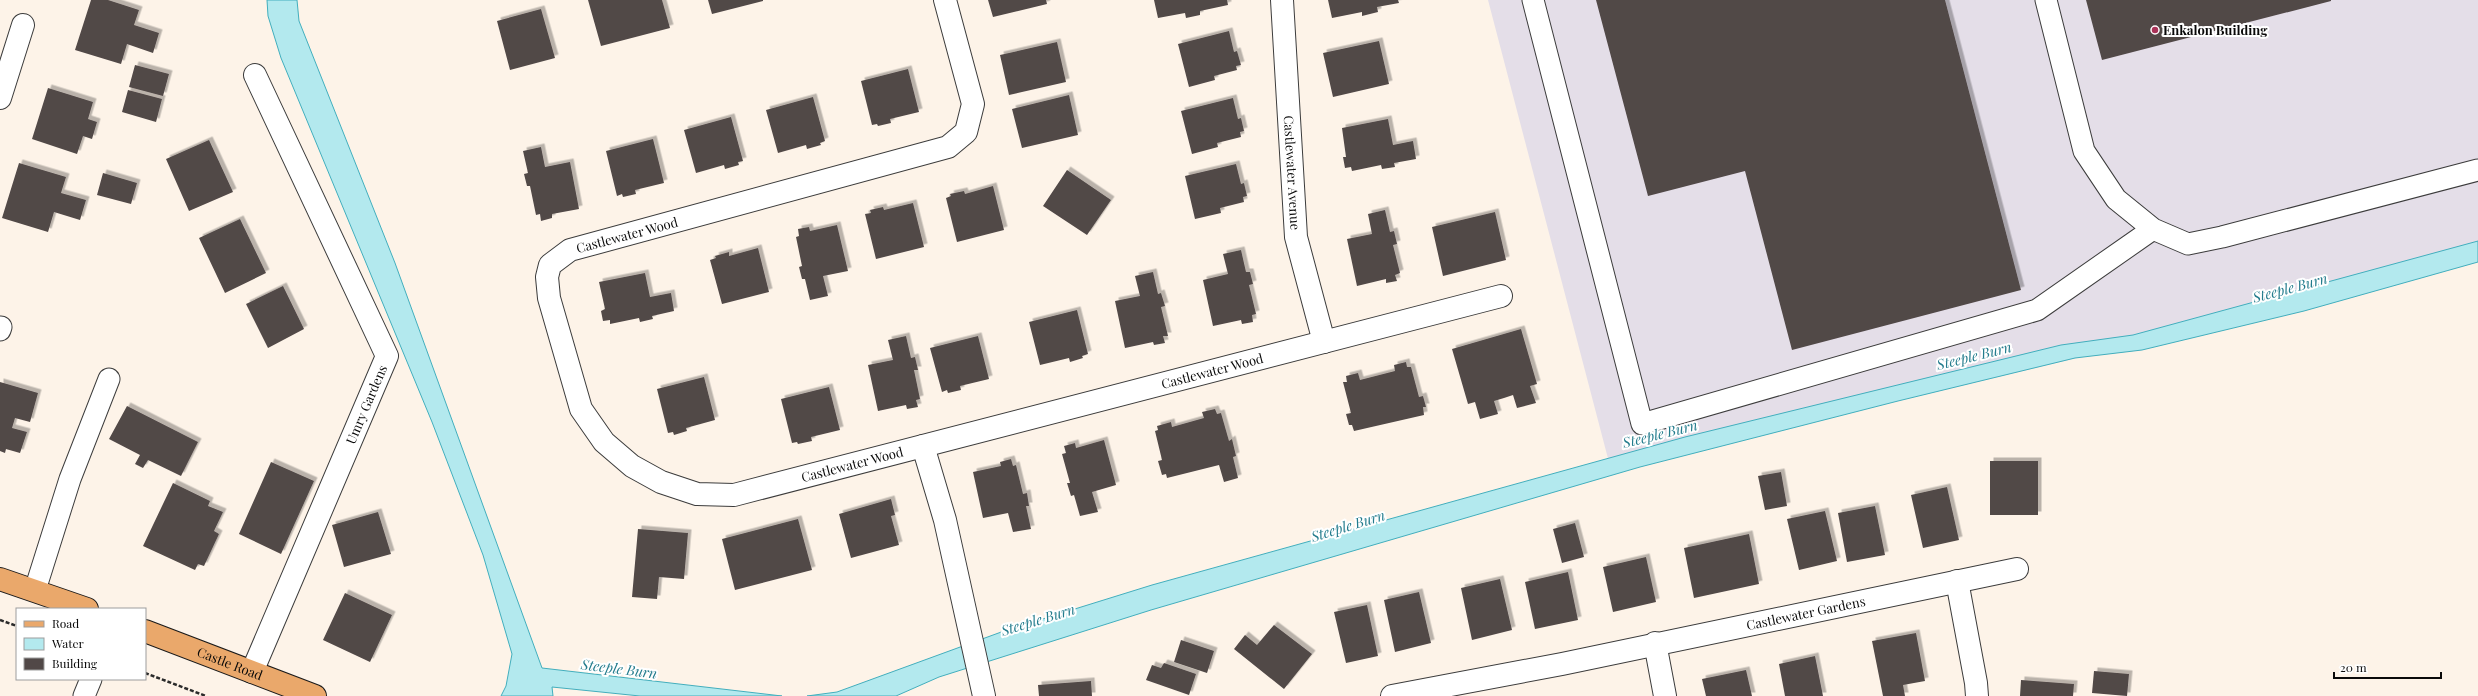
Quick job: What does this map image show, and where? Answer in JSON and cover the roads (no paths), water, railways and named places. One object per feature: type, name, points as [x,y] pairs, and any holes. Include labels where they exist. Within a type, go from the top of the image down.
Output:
[{"type":"main road","points":[[0,579],[84,608]]},
{"type":"main road","name":"Castle Road","points":[[146,631],[315,696]]},
{"type":"street","name":"Castlewater Wood","points":[[945,0],[973,104],[966,132],[948,147],[570,250],[550,265],[547,277],[549,298],[581,409],[604,442],[632,466],[661,482],[697,494],[734,495],[1501,296]]},
{"type":"street","name":"Castlewater Avenue","points":[[1282,0],[1296,237],[1324,342]]},
{"type":"street","points":[[0,98],[23,25]]},
{"type":"street","name":"Umry Gardens","points":[[252,672],[387,356],[255,75]]},
{"type":"street","points":[[923,446],[944,520],[962,606],[982,688]]},
{"type":"street","name":"Castlewater Gardens","points":[[1392,696],[2017,568]]},
{"type":"street","points":[[1957,581],[1976,683],[1976,696]]},
{"type":"street","points":[[1655,643],[1665,696]]},
{"type":"lane","points":[[1533,0],[1642,424],[2037,310],[2153,229]]},
{"type":"lane","points":[[2046,0],[2084,151],[2116,199],[2153,229],[2188,244],[2222,237],[2478,170]]},
{"type":"lane","points":[[35,590],[70,479],[109,379]]},
{"type":"lane","points":[[84,696],[91,680]]},
{"type":"water","points":[[267,0],[297,0],[299,21],[395,263],[542,668],[782,696],[640,696],[552,687],[553,696],[501,696],[506,686],[512,654],[483,555],[432,422],[281,58],[268,16]]},
{"type":"water","points":[[2478,241],[2478,262],[2304,311],[2142,350],[2075,358],[1898,401],[1640,467],[1151,610],[939,677],[896,696],[807,696],[837,692],[1004,631],[1152,585],[1685,437],[2061,345],[2133,335]]},
{"type":"place","name":"Enkalon Building","points":[[2155,30]]},
{"type":"water label","name":"Steeple Burn","points":[[2290,288]]},
{"type":"water label","name":"Steeple Burn","points":[[1974,356]]},
{"type":"water label","name":"Steeple Burn","points":[[1660,434]]},
{"type":"water label","name":"Steeple Burn","points":[[1348,526]]},
{"type":"water label","name":"Steeple Burn","points":[[1038,620]]},
{"type":"water label","name":"Steeple Burn","points":[[619,669]]}]
